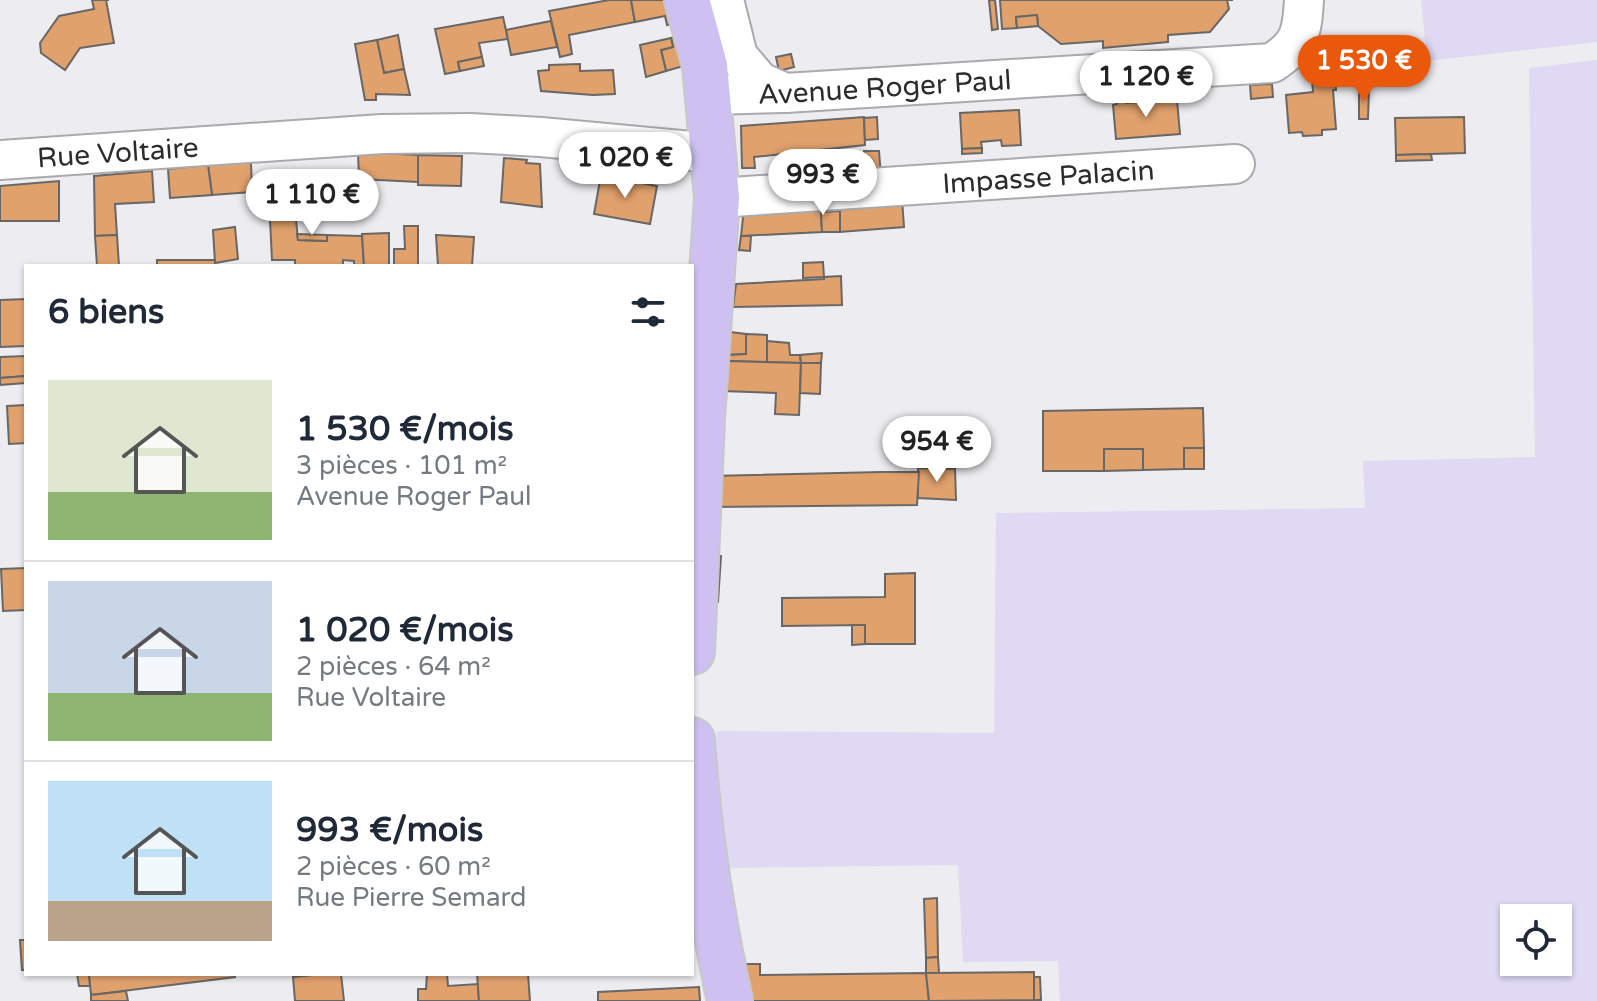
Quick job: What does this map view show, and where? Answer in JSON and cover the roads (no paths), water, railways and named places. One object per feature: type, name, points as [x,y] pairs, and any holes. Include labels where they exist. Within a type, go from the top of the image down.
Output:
[{"type":"main road","points":[[687,0],[717,72],[713,153],[717,198],[702,420],[694,606]]},
{"type":"main road","points":[[694,770],[697,814],[712,914],[730,1001]]},
{"type":"street","points":[[717,72],[724,0]]},
{"type":"street","name":"Avenue Roger Paul","points":[[717,72],[785,93],[1272,63],[1293,49],[1302,21],[1304,0]]},
{"type":"street","name":"Rue Voltaire","points":[[0,160],[382,134],[470,133],[713,153]]},
{"type":"street","name":"Impasse Palacin","points":[[717,198],[1235,164]]}]
